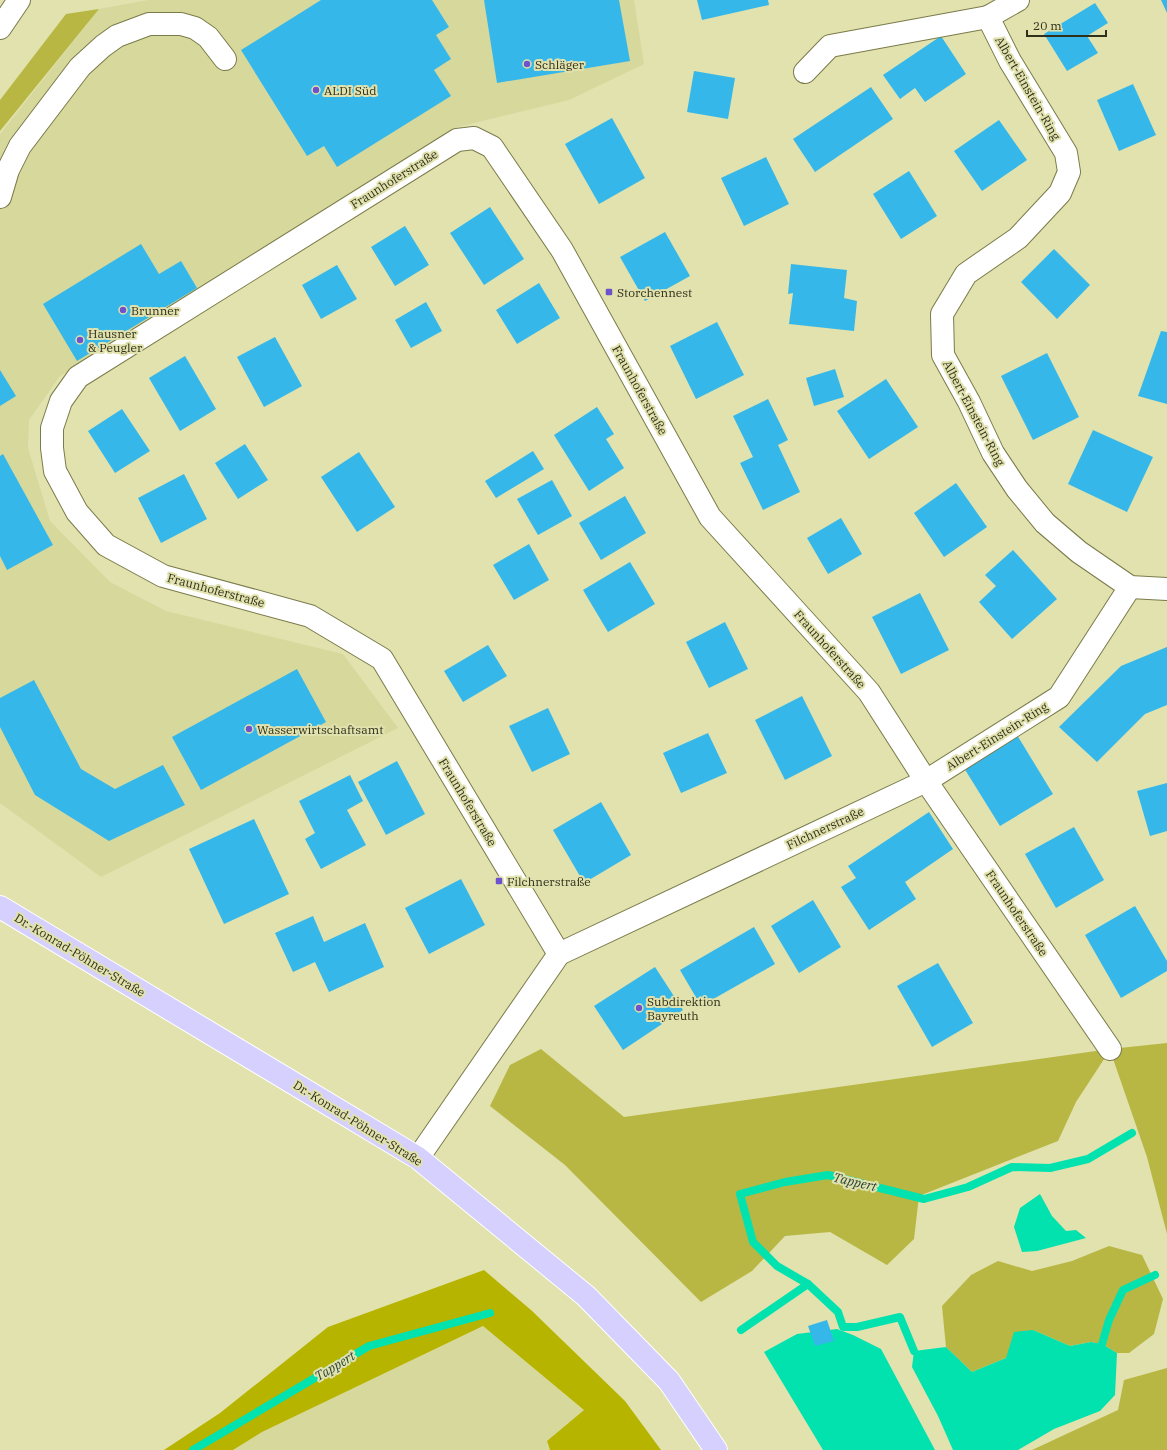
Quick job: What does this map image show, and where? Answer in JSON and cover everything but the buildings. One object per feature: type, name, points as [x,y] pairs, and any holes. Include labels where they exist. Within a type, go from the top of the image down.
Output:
[{"type":"main road","name":"Dr.-Konrad-Pöhner-Straße","points":[[0,907],[418,1158],[586,1296],[669,1380],[716,1450]]},
{"type":"street","points":[[0,28],[19,0]]},
{"type":"street","points":[[806,72],[830,46],[988,17],[1018,0]]},
{"type":"street","name":"Albert-Einstein-Ring","points":[[988,17],[1010,61],[1066,153],[1069,172],[1060,193],[1018,238],[966,274],[942,314],[943,355],[969,402],[993,453],[1045,523],[1079,552],[1130,587],[1167,590]]},
{"type":"street","points":[[0,197],[8,170],[20,146],[80,66],[117,36],[149,24],[181,24],[195,28],[208,37],[225,59]]},
{"type":"street","name":"Fraunhoferstraße","points":[[559,954],[382,659],[310,616],[163,576],[106,545],[77,512],[55,471],[52,428],[61,401],[78,377],[456,140],[474,138],[492,147],[562,250],[710,517],[870,692],[926,781],[1110,1050]]},
{"type":"street","name":"Albert-Einstein-Ring","points":[[926,781],[1059,697],[1130,587]]},
{"type":"street","name":"Filchnerstraße","points":[[559,954],[926,781]]},
{"type":"street","points":[[418,1158],[559,954]]},
{"type":"shaded area","points":[[148,0],[634,0],[644,64],[569,100],[454,128],[60,376],[29,420],[28,448],[50,521],[110,582],[166,611],[343,654],[398,728],[101,877],[0,803],[0,134],[99,9]]},
{"type":"shaded area","points":[[99,9],[0,131],[0,100],[66,14]]},
{"type":"shaded area","points":[[1167,1043],[1167,1234],[1147,1157],[1110,1050],[1076,1102],[1058,1141],[919,1196],[914,1239],[887,1265],[830,1232],[785,1236],[752,1271],[701,1302],[565,1165],[490,1106],[510,1065],[541,1049],[624,1117],[1110,1049]]},
{"type":"shaded area","points":[[1040,1194],[1052,1216],[1066,1231],[1076,1230],[1086,1238],[1037,1251],[1022,1252],[1014,1227],[1020,1208]]},
{"type":"shaded area","points":[[1109,1246],[1142,1255],[1163,1299],[1154,1334],[1129,1353],[1117,1353],[1102,1344],[1091,1342],[1070,1346],[1033,1330],[1006,1358],[972,1372],[946,1347],[942,1306],[971,1275],[998,1261],[1032,1271],[1072,1261]]},
{"type":"shaded area","points":[[484,1270],[531,1310],[625,1401],[661,1450],[550,1450],[547,1441],[584,1410],[483,1326],[262,1432],[233,1450],[164,1450],[220,1413],[328,1327]]},
{"type":"shaded area","points":[[483,1326],[584,1410],[547,1441],[550,1450],[233,1450],[262,1432]]},
{"type":"shaded area","points":[[837,1329],[881,1349],[935,1450],[823,1450],[764,1352],[797,1334]]},
{"type":"shaded area","points":[[1033,1330],[1070,1346],[1091,1342],[1102,1344],[1117,1353],[1115,1395],[1100,1411],[1054,1429],[1018,1450],[953,1450],[938,1416],[912,1367],[914,1351],[946,1347],[972,1372],[1006,1358],[1014,1332]]},
{"type":"shaded area","points":[[1167,1368],[1167,1450],[1032,1450],[1118,1410],[1124,1380]]},
{"type":"waterway","name":"Tappert","points":[[914,1351],[900,1317],[857,1327],[843,1327],[838,1312],[808,1284],[777,1266],[753,1242],[740,1194],[785,1182],[828,1175],[924,1199],[968,1187],[1012,1167],[1050,1168],[1088,1159],[1132,1133]]},
{"type":"waterway","points":[[1102,1344],[1109,1320],[1123,1290],[1155,1275]]},
{"type":"waterway","name":"Tappert","points":[[741,1330],[808,1284]]},
{"type":"waterway","name":"Tappert","points":[[193,1450],[369,1346],[490,1313]]},
{"type":"place","name":"Schläger","points":[[527,64]]},
{"type":"place","name":"ALDI Süd","points":[[316,90]]},
{"type":"place","name":"Storchennest","points":[[609,292]]},
{"type":"place","name":"Brunner","points":[[123,310]]},
{"type":"place","name":"Hausner & Peugler","points":[[80,340]]},
{"type":"place","name":"Wasserwirtschaftsamt","points":[[249,729]]},
{"type":"place","name":"Filchnerstraße","points":[[499,881]]},
{"type":"place","name":"Subdirektion Bayreuth","points":[[639,1008]]}]
